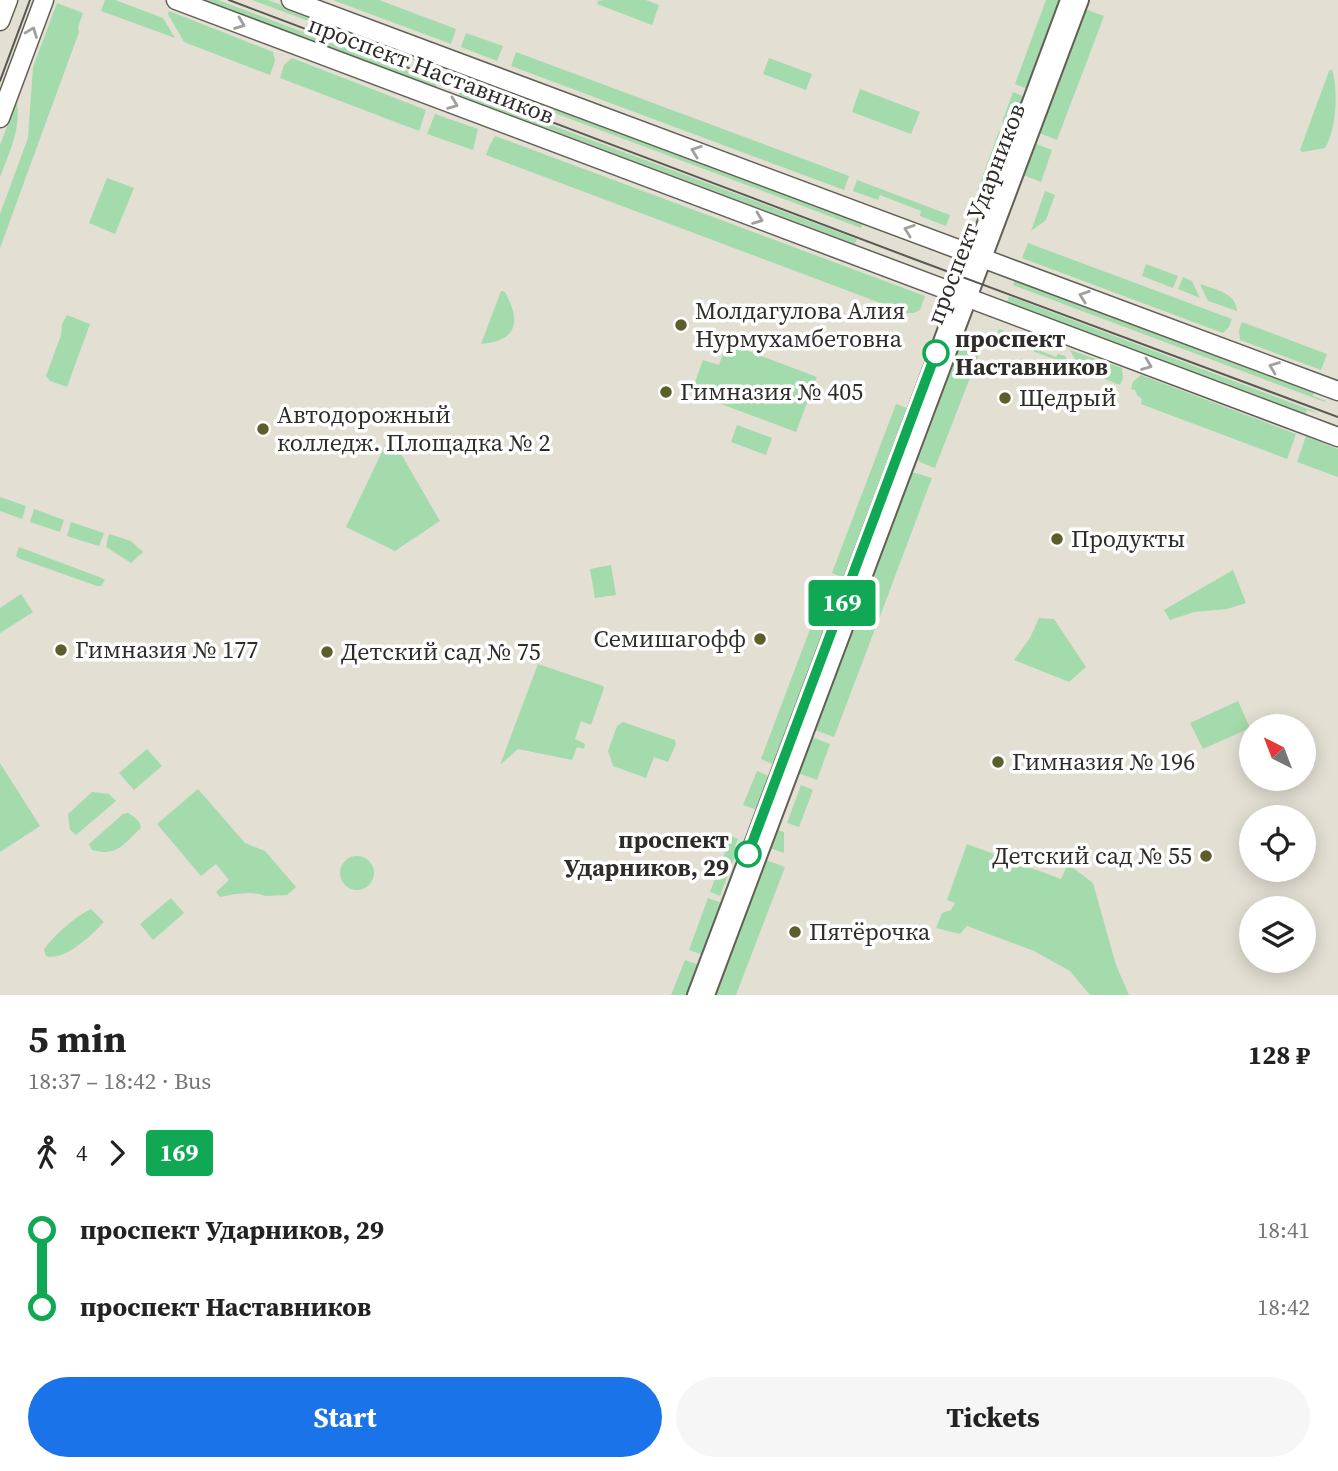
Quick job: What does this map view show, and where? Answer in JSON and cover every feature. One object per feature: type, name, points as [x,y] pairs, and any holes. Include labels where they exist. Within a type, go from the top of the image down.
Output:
[{"type":"main road","points":[[0,21],[8,0]]},
{"type":"main road","points":[[0,118],[44,0]]},
{"type":"main road","name":"проспект Наставников","points":[[176,0],[1338,437]]},
{"type":"main road","name":"проспект Наставников","points":[[291,0],[1338,391]]},
{"type":"street","name":"проспект Ударников","points":[[695,995],[978,256],[1068,0]]},
{"type":"street","name":"проспект Ударников","points":[[978,256],[1081,0]]},
{"type":"street","name":"проспект Ударников","points":[[708,995],[963,296]]},
{"type":"green space","points":[[105,0],[115,0],[163,18],[175,38],[101,11]]},
{"type":"green space","points":[[205,0],[218,0],[452,88],[438,84],[436,87]]},
{"type":"green space","points":[[252,0],[268,0],[444,66],[443,70],[457,75],[456,76]]},
{"type":"green space","points":[[333,0],[379,0],[456,29],[451,44]]},
{"type":"green space","points":[[646,0],[659,5],[652,25],[597,4],[598,1]]},
{"type":"green space","points":[[1046,0],[1062,0],[1028,89],[1015,84]]},
{"type":"green space","points":[[57,3],[83,13],[79,32],[0,248],[0,214],[28,138],[33,67]]},
{"type":"green space","points":[[1085,9],[1104,16],[1057,140],[1039,133]]},
{"type":"green space","points":[[169,11],[273,52],[275,61],[270,75],[184,42],[168,14]]},
{"type":"green space","points":[[466,33],[503,46],[497,61],[461,47]]},
{"type":"green space","points":[[516,52],[849,176],[844,190],[511,66]]},
{"type":"green space","points":[[292,58],[426,110],[419,131],[280,78],[284,65]]},
{"type":"green space","points":[[769,58],[812,74],[806,90],[763,74]]},
{"type":"green space","points":[[1332,69],[1335,108],[1329,140],[1325,148],[1302,152],[1300,150]]},
{"type":"green space","points":[[466,74],[863,223],[861,228],[464,79]]},
{"type":"green space","points":[[860,89],[920,112],[911,134],[852,112]]},
{"type":"green space","points":[[460,91],[857,239],[855,244],[458,95]]},
{"type":"green space","points":[[1013,92],[1025,97],[1014,127],[1002,122]]},
{"type":"green space","points":[[17,104],[16,132],[0,177],[0,145]]},
{"type":"green space","points":[[435,114],[478,129],[473,150],[427,134]]},
{"type":"green space","points":[[999,131],[1011,135],[981,215],[970,211]]},
{"type":"green space","points":[[495,136],[925,296],[920,310],[907,313],[486,155]]},
{"type":"green space","points":[[1034,143],[1052,150],[1041,182],[1023,175]]},
{"type":"green space","points":[[107,178],[134,188],[115,234],[89,223]]},
{"type":"green space","points":[[857,180],[950,215],[946,226],[920,216],[921,211],[880,195],[878,200],[853,191]]},
{"type":"green space","points":[[1045,191],[1055,195],[1046,220],[1031,231]]},
{"type":"green space","points":[[1028,243],[1232,319],[1229,327],[1223,333],[1022,258]]},
{"type":"green space","points":[[1146,264],[1178,276],[1173,288],[1142,276]]},
{"type":"green space","points":[[1183,277],[1192,281],[1200,298],[1178,289]]},
{"type":"green space","points":[[1015,280],[1314,392],[1313,396],[1326,401],[1013,285]]},
{"type":"green space","points":[[1200,284],[1229,296],[1237,311],[1208,301]]},
{"type":"green space","points":[[501,291],[505,292],[510,302],[513,328],[503,339],[481,344]]},
{"type":"green space","points":[[1009,296],[1321,414],[1307,410],[1306,414],[1007,302]]},
{"type":"green space","points":[[67,315],[90,324],[67,387],[50,381],[46,376]]},
{"type":"green space","points":[[1242,322],[1327,354],[1321,370],[1240,340]]},
{"type":"green space","points":[[999,329],[1030,341],[1017,346],[996,338]]},
{"type":"green space","points":[[727,343],[817,377],[796,432],[691,393],[703,360],[719,365]]},
{"type":"green space","points":[[961,344],[980,352],[935,468],[918,460]]},
{"type":"green space","points":[[1037,345],[1042,347],[1041,351],[1056,357],[1058,354],[1065,356],[1070,365],[1027,349]]},
{"type":"green space","points":[[1070,350],[1122,368],[1123,378],[1120,385],[1080,369]]},
{"type":"green space","points":[[1141,375],[1296,434],[1287,459],[1141,404],[1142,399],[1131,389],[1133,382]]},
{"type":"green space","points":[[896,404],[910,409],[845,578],[832,573]]},
{"type":"green space","points":[[737,425],[772,438],[766,455],[731,442]]},
{"type":"green space","points":[[390,435],[440,521],[395,551],[346,527]]},
{"type":"green space","points":[[1306,436],[1338,449],[1338,477],[1297,462]]},
{"type":"green space","points":[[912,473],[932,478],[879,619],[867,617],[861,607]]},
{"type":"green space","points":[[0,497],[26,506],[22,519],[0,511]]},
{"type":"green space","points":[[34,509],[64,520],[60,532],[30,522]]},
{"type":"green space","points":[[71,522],[104,533],[99,546],[67,536]]},
{"type":"green space","points":[[109,534],[131,541],[143,552],[131,563],[106,547]]},
{"type":"green space","points":[[19,547],[105,580],[101,586],[97,586],[18,558],[16,556]]},
{"type":"green space","points":[[611,565],[616,595],[595,598],[590,569]]},
{"type":"green space","points":[[1233,570],[1246,603],[1227,609],[1194,612],[1170,620],[1164,610]]},
{"type":"green space","points":[[827,584],[841,590],[775,765],[761,759]]},
{"type":"green space","points":[[21,594],[33,612],[0,633],[0,608]]},
{"type":"green space","points":[[1039,618],[1054,619],[1086,667],[1069,682],[1014,660],[1030,638]]},
{"type":"green space","points":[[863,626],[875,629],[834,737],[815,730],[852,630]]},
{"type":"green space","points":[[538,664],[603,686],[591,725],[581,721],[575,739],[585,744],[584,749],[577,747],[572,760],[518,749],[500,765]]},
{"type":"green space","points":[[1238,701],[1244,714],[1239,714],[1239,733],[1203,749],[1190,723]]},
{"type":"green space","points":[[623,722],[675,740],[676,744],[668,762],[654,757],[646,778],[613,766],[608,751],[617,726]]},
{"type":"green space","points":[[812,737],[830,744],[817,780],[798,773]]},
{"type":"green space","points":[[147,749],[162,766],[134,790],[119,773]]},
{"type":"green space","points":[[0,763],[40,826],[0,852]]},
{"type":"green space","points":[[757,771],[771,777],[757,810],[743,805]]},
{"type":"green space","points":[[801,785],[813,790],[799,827],[787,823]]},
{"type":"green space","points":[[198,789],[245,843],[265,851],[296,887],[287,895],[265,896],[249,893],[220,897],[216,892],[229,880],[216,864],[201,876],[157,824]]},
{"type":"green space","points":[[92,792],[109,794],[116,801],[76,835],[70,830],[68,814]]},
{"type":"green space","points":[[128,813],[137,819],[141,828],[120,848],[108,852],[92,850],[89,844],[123,814]]},
{"type":"green space","points":[[777,830],[784,832],[784,853],[770,848]]},
{"type":"green space","points":[[731,836],[738,839],[735,846],[738,848],[720,896],[710,892]]},
{"type":"green space","points":[[967,844],[1061,879],[1068,864],[1093,883],[1116,965],[1129,995],[1090,995],[1070,971],[1034,951],[967,926],[960,934],[936,928],[942,913],[951,910],[955,903],[947,900]]},
{"type":"green space","points":[[357,856],[369,861],[374,873],[369,885],[357,890],[345,885],[340,873],[345,861]]},
{"type":"green space","points":[[766,860],[785,867],[736,995],[714,995]]},
{"type":"green space","points":[[171,898],[184,913],[153,940],[140,924]]},
{"type":"green space","points":[[708,898],[722,903],[704,952],[700,954],[689,950]]},
{"type":"green space","points":[[91,909],[104,922],[69,951],[53,957],[46,956],[44,949],[54,938],[72,921]]},
{"type":"green space","points":[[685,960],[699,965],[687,995],[671,995]]},
{"type":"tram line","points":[[0,81],[30,0]]},
{"type":"tram line","points":[[229,0],[1338,417]]},
{"type":"bus line","name":"169","points":[[748,854],[936,353]]},
{"type":"place","name":"Молдагулова Алия Нурмухамбетовна","points":[[681,325]]},
{"type":"place","name":"проспект Наставников","points":[[936,353]]},
{"type":"place","name":"Гимназия № 405","points":[[666,392]]},
{"type":"place","name":"Щедрый","points":[[1005,398]]},
{"type":"place","name":"Автодорожный колледж. Площадка № 2","points":[[263,429]]},
{"type":"place","name":"Продукты","points":[[1057,539]]},
{"type":"place","name":"Семишагофф","points":[[760,639]]},
{"type":"place","name":"Гимназия № 177","points":[[61,650]]},
{"type":"place","name":"Детский сад № 75","points":[[327,652]]},
{"type":"place","name":"Гимназия № 196","points":[[998,762]]},
{"type":"place","name":"проспект Ударников, 29","points":[[748,854]]},
{"type":"place","name":"Детский сад № 55","points":[[1206,856]]},
{"type":"place","name":"Пятёрочка","points":[[795,932]]}]
